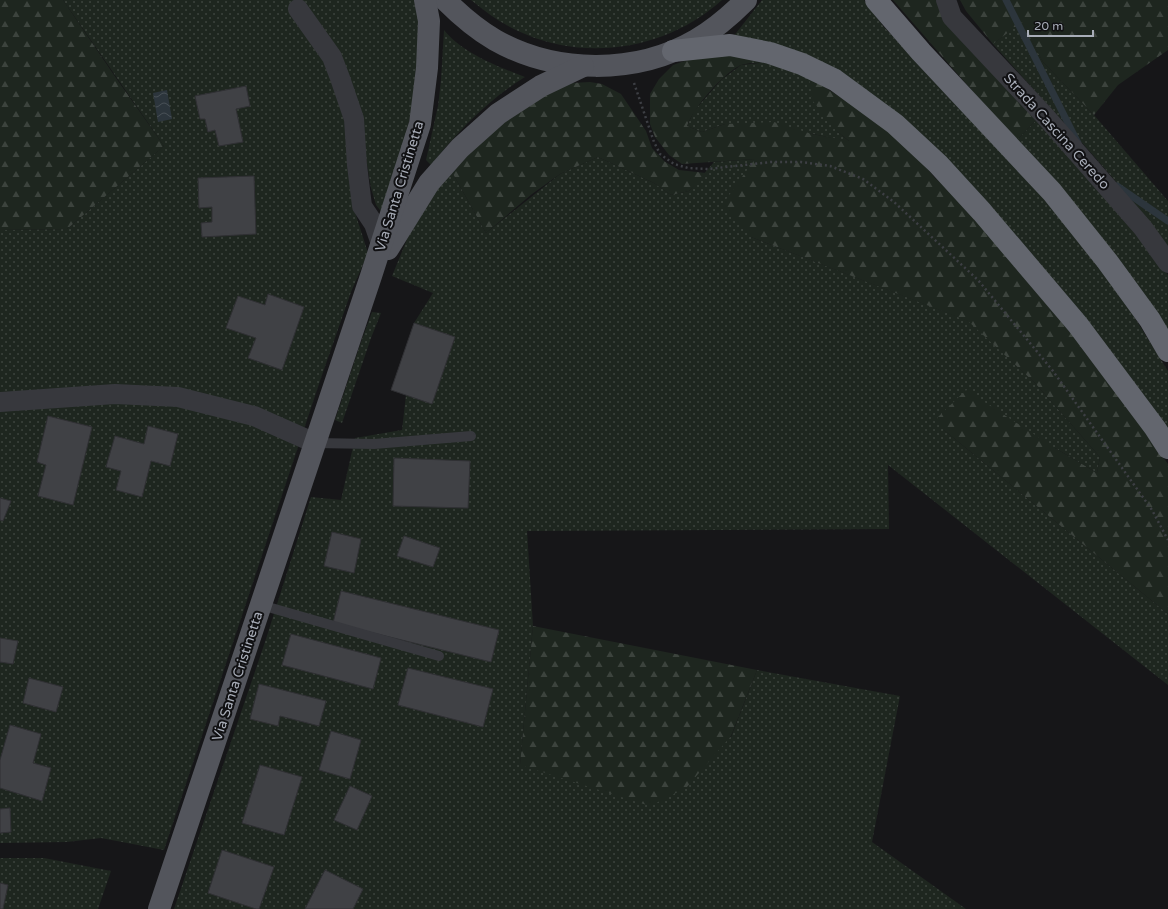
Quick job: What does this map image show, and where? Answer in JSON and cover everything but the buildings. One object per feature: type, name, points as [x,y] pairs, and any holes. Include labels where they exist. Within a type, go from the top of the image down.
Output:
[{"type":"highway","points":[[876,0],[921,52],[1052,192],[1107,261],[1150,320],[1168,350]]},
{"type":"highway","points":[[673,51],[730,45],[776,55],[802,64],[835,80],[895,124],[938,164],[982,212],[1058,301],[1096,349],[1155,428],[1168,448]]},
{"type":"main road","name":"Via Santa Cristinetta","points":[[159,909],[371,276],[420,124],[427,68],[429,21],[425,0]]},
{"type":"main road","points":[[445,0],[457,13],[475,27],[516,51],[554,62],[583,66],[627,64],[650,59],[673,51],[714,28],[746,0]]},
{"type":"main road","name":"Via Santa Cristinetta","points":[[371,276],[429,183],[460,148],[498,114],[541,86],[583,66]]},
{"type":"street","name":"Strada Cascina Ceredo","points":[[946,0],[952,17],[1044,115],[1143,228],[1168,263]]},
{"type":"street","points":[[298,9],[332,57],[340,78],[354,119],[357,165],[362,206],[374,224],[381,244]]},
{"type":"street","points":[[0,402],[115,394],[178,397],[254,416],[315,443]]},
{"type":"lane","points":[[315,443],[374,444],[471,436]]},
{"type":"lane","points":[[261,605],[439,656]]},
{"type":"path","points":[[627,64],[654,142],[660,154],[674,164],[688,168],[708,169],[771,162],[801,162],[830,166],[863,179],[894,202],[978,280],[1053,371],[1152,510],[1168,540]]},
{"type":"green space","points":[[0,0],[63,0],[164,146],[67,229],[0,230]]},
{"type":"green space","points":[[63,0],[419,0],[418,80],[396,183],[383,214],[376,205],[371,188],[362,134],[343,118],[350,129],[353,206],[368,253],[351,292],[321,378],[164,850],[101,838],[67,842],[0,843],[0,230],[67,229],[164,146]]},
{"type":"green space","points":[[471,0],[722,0],[701,16],[678,30],[654,39],[628,46],[602,48],[576,47],[550,43],[525,34],[497,19]]},
{"type":"green space","points":[[762,0],[864,0],[883,26],[1070,223],[1130,310],[1168,371],[1168,433],[906,125],[733,37]]},
{"type":"green space","points":[[893,0],[938,0],[1039,117],[1016,141]]},
{"type":"green space","points":[[960,0],[1168,0],[1168,50],[1118,85],[1094,115],[1043,62],[1022,22],[993,44],[966,11]]},
{"type":"green space","points":[[1022,21],[1043,62],[1094,115],[1168,201],[1168,247],[1127,194],[993,44]]},
{"type":"green space","points":[[444,30],[461,46],[471,52],[493,64],[525,77],[498,96],[474,117],[431,165],[426,160],[438,106]]},
{"type":"green space","points":[[724,54],[770,62],[745,64],[739,66],[724,77],[702,101],[687,126],[702,132],[725,124],[774,122],[812,134],[849,141],[838,132],[812,100],[809,77],[874,119],[912,150],[935,178],[966,206],[1081,343],[1168,464],[1168,614],[944,430],[937,418],[966,390],[1055,448],[1097,473],[1100,457],[1035,383],[968,321],[751,237],[722,205],[755,159],[682,164],[669,155],[655,137],[650,124],[650,94],[659,79],[673,65],[696,57]]},
{"type":"green space","points":[[770,62],[809,77],[838,132],[850,142],[813,134],[725,124],[702,132],[687,126],[694,111],[721,80],[741,65]]},
{"type":"green space","points":[[590,82],[602,84],[621,94],[646,131],[652,148],[664,161],[679,170],[706,173],[689,191],[671,195],[654,183],[598,157],[560,174],[532,194],[486,233],[452,172],[508,113],[571,83]]},
{"type":"green space","points":[[1039,117],[1134,229],[1168,275],[1168,333],[1016,141]]},
{"type":"green space","points":[[598,157],[654,183],[671,195],[689,191],[714,162],[755,159],[751,237],[969,321],[1035,383],[1100,457],[1097,473],[1055,448],[944,430],[1168,614],[1168,685],[888,465],[889,529],[527,531],[533,626],[520,765],[731,737],[757,670],[900,696],[872,842],[966,909],[174,909],[265,642],[311,497],[341,500],[355,438],[402,430],[406,395],[391,390],[414,323],[433,293],[392,276],[408,237],[437,189],[452,172],[486,233],[560,174]]},
{"type":"green space","points":[[372,312],[381,313],[342,423],[335,420]]},
{"type":"green space","points":[[533,626],[757,670],[731,736],[686,788],[650,806],[520,765]]},
{"type":"green space","points":[[0,858],[44,858],[111,871],[98,909],[3,909],[8,885],[0,883]]},
{"type":"water","points":[[167,90],[172,119],[158,122],[153,93]]},
{"type":"waterway","points":[[1006,0],[1078,143]]},
{"type":"waterway","points":[[1117,186],[1168,221]]}]
